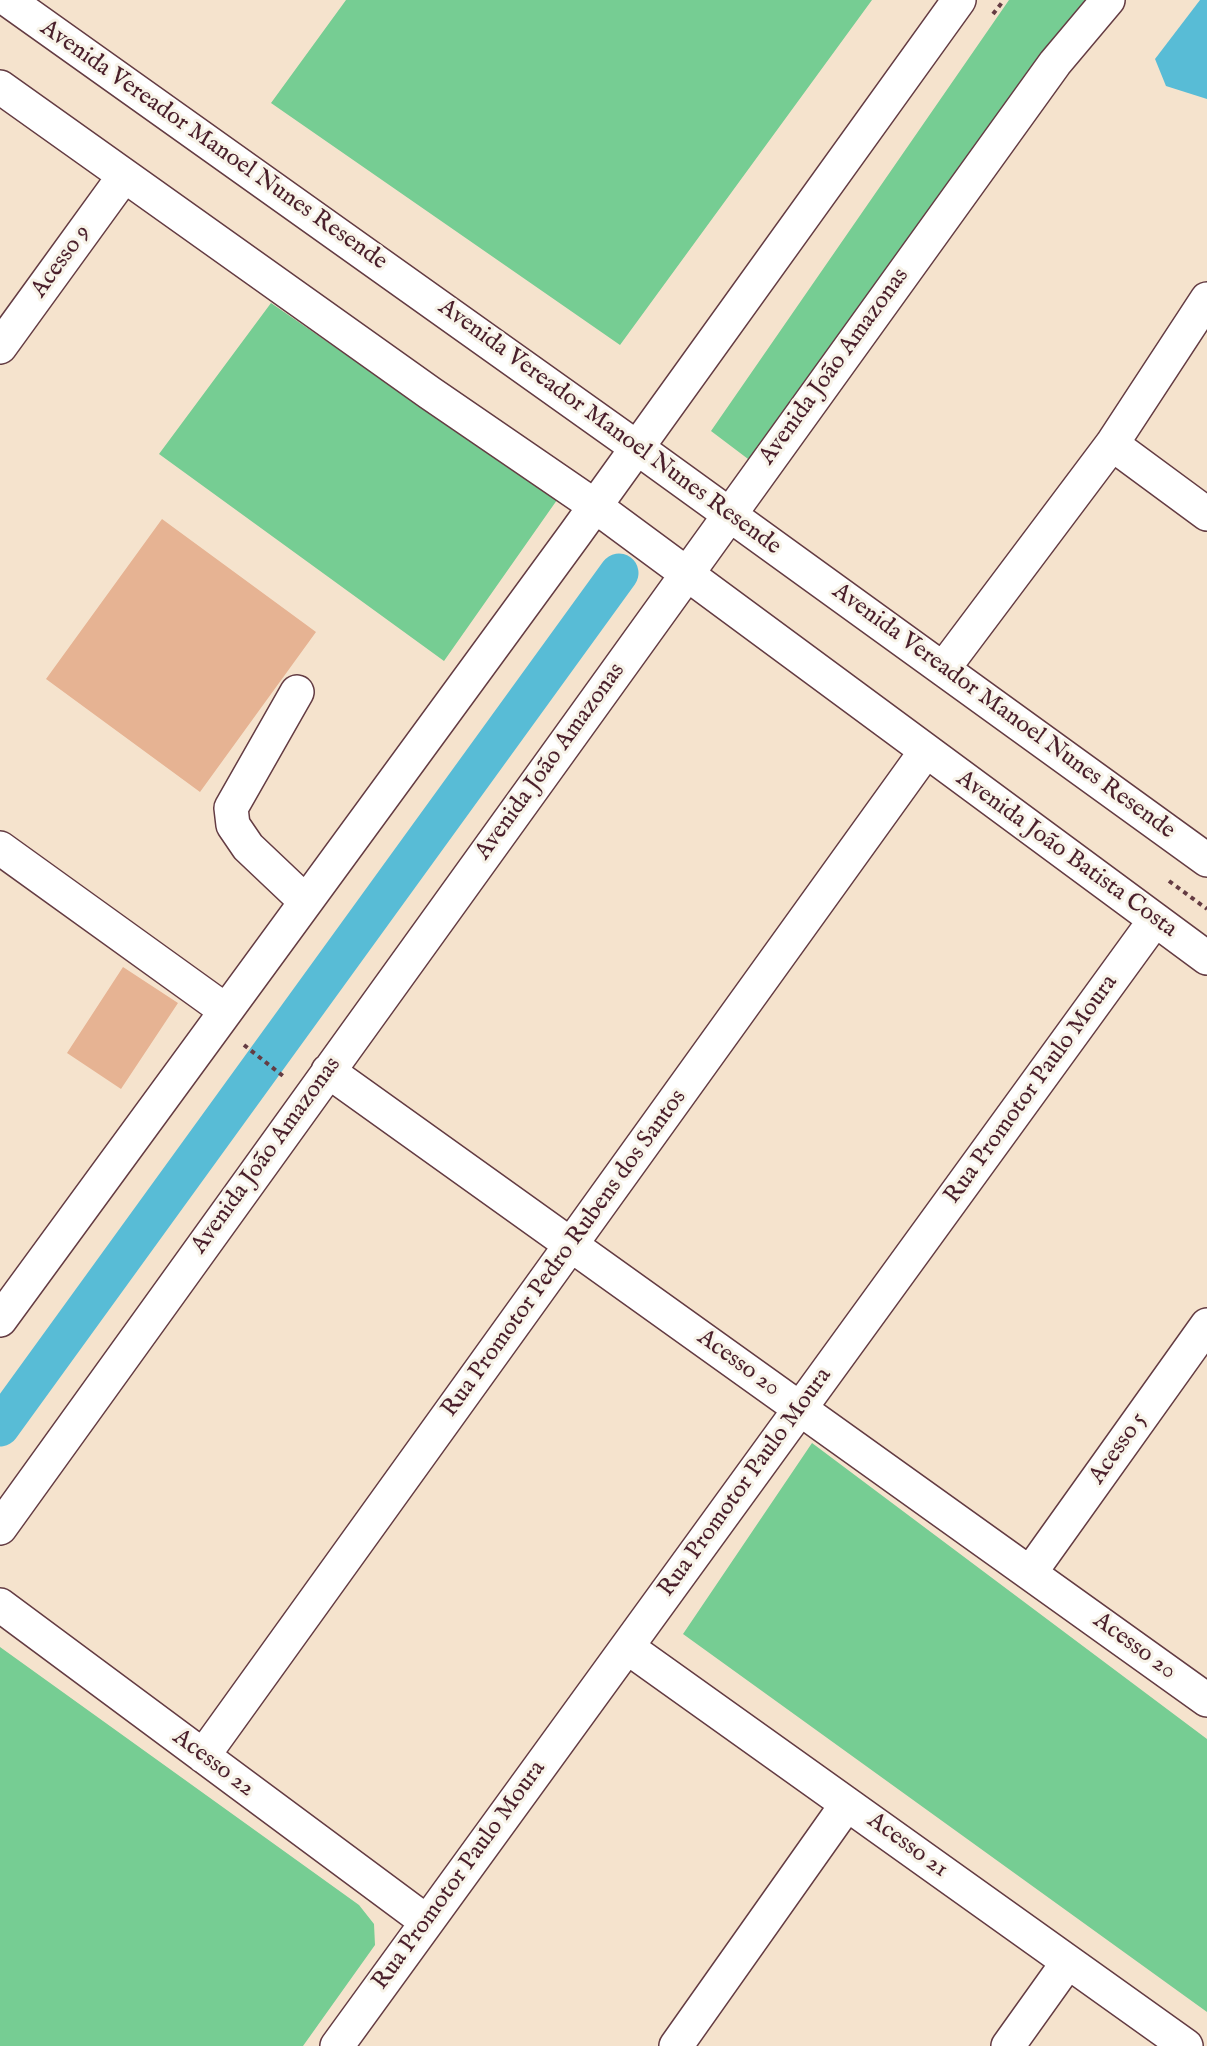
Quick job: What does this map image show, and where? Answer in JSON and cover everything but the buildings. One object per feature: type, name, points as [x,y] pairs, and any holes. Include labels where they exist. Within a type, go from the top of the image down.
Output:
[{"type":"street","name":"Avenida Vereador Manoel Nunes Resende","points":[[8,0],[636,447],[1207,860]]},
{"type":"street","points":[[0,1320],[595,506],[959,0]]},
{"type":"street","name":"Avenida João Amazonas","points":[[0,1528],[1055,63],[1108,0]]},
{"type":"street","points":[[0,87],[595,506],[926,751]]},
{"type":"street","name":"Acesso 9","points":[[0,347],[124,176]]},
{"type":"street","points":[[942,669],[1112,444],[1207,299]]},
{"type":"street","points":[[1112,444],[1207,514]]},
{"type":"street","points":[[297,692],[231,808],[233,825],[248,847],[305,902]]},
{"type":"street","name":"Avenida João Batista Costa","points":[[926,751],[1207,958]]},
{"type":"street","name":"Rua Promotor Pedro Rubens dos Santos","points":[[203,1756],[926,751]]},
{"type":"street","points":[[0,848],[225,1010]]},
{"type":"street","name":"Rua Promotor Paulo Moura","points":[[337,2046],[1155,920]]},
{"type":"street","name":"Acesso 20","points":[[328,1071],[1207,1700]]},
{"type":"street","name":"Acesso 5","points":[[1030,1574],[1207,1325]]},
{"type":"street","name":"Acesso 22","points":[[0,1605],[427,1922]]},
{"type":"street","name":"Acesso 21","points":[[627,1647],[1186,2046]]},
{"type":"street","points":[[676,2046],[847,1803]]},
{"type":"street","points":[[1008,2046],[1068,1962]]},
{"type":"path","points":[[240,1042],[285,1078]]},
{"type":"green space","points":[[346,0],[872,0],[620,345],[271,103]]},
{"type":"green space","points":[[1009,0],[1096,0],[756,465],[711,431]]},
{"type":"green space","points":[[271,303],[557,500],[444,661],[159,454]]},
{"type":"green space","points":[[812,1443],[1207,1739],[1207,2012],[683,1634]]},
{"type":"green space","points":[[0,1647],[359,1905],[374,1924],[375,1945],[303,2046],[0,2046]]},
{"type":"water","points":[[1200,0],[1207,0],[1207,99],[1166,86],[1155,59]]},
{"type":"waterway","points":[[0,1427],[619,573]]}]
